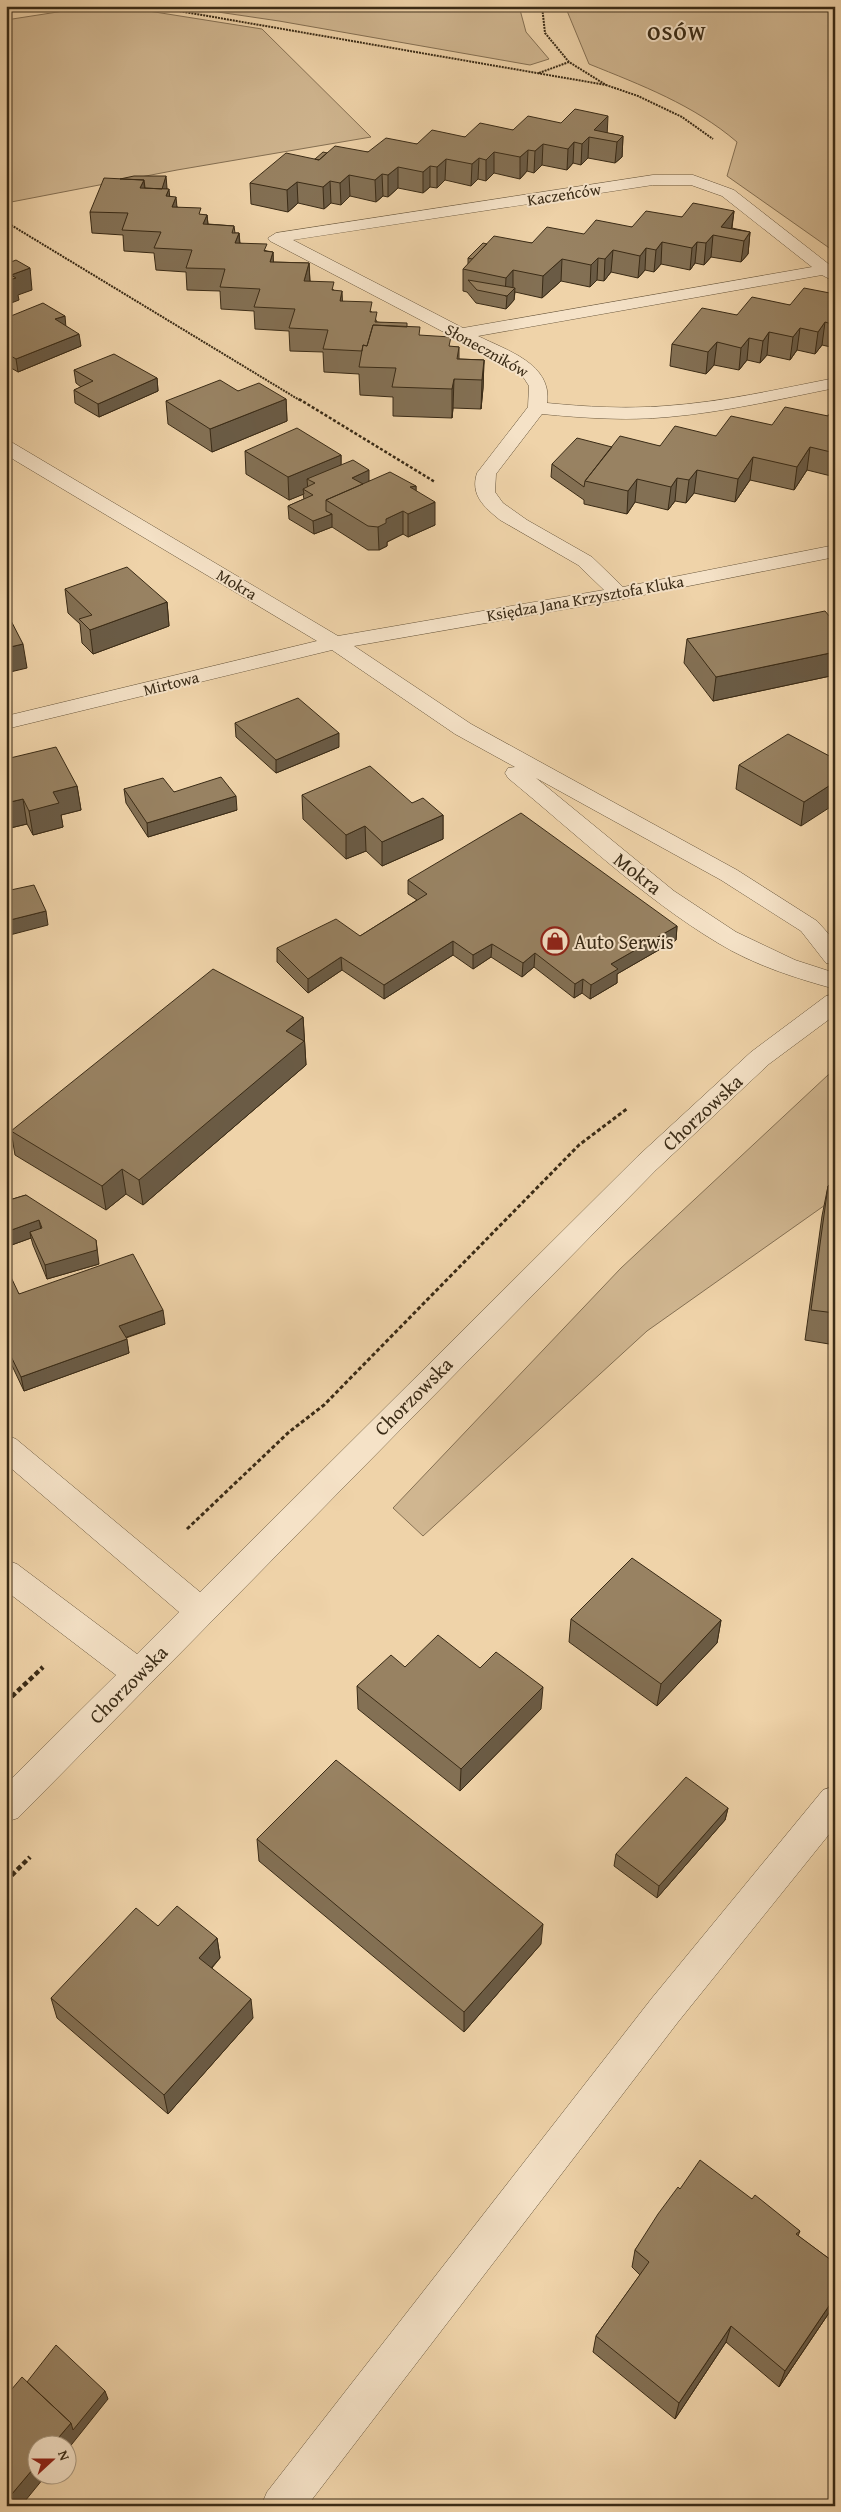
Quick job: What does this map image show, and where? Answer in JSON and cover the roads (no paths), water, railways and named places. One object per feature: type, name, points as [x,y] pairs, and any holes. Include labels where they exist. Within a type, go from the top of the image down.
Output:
[{"type":"street","name":"Kaczeńców","points":[[276,238],[653,180],[688,179],[728,193],[830,274]]},
{"type":"street","name":"Słoneczników","points":[[276,238],[526,368],[534,377],[540,398],[536,408]]},
{"type":"street","name":"Kaczeńców","points":[[459,334],[830,274]]},
{"type":"street","points":[[618,594],[603,576],[586,562],[496,506],[487,496],[483,486],[487,473],[536,408],[607,414],[644,413],[725,404],[835,382]]},
{"type":"street","name":"Mokra","points":[[6,447],[335,643],[463,729],[729,875],[809,926],[835,957]]},
{"type":"street","name":"Księdza Jana Krzysztofa Kluka","points":[[335,643],[618,594],[835,551]]},
{"type":"street","name":"Mirtowa","points":[[6,724],[335,643]]},
{"type":"street","name":"Mokra","points":[[463,729],[593,838],[666,896],[708,925],[744,947],[786,966],[835,982]]},
{"type":"street","name":"Chorzowska","points":[[6,1807],[654,1156],[760,1058],[835,1002]]},
{"type":"street","points":[[6,1447],[200,1610]]},
{"type":"street","points":[[6,1573],[138,1673]]},
{"type":"street","points":[[281,2506],[665,2010],[835,1801]]},
{"type":"place","name":"Auto Serwis","points":[[555,941]]},
{"type":"district","name":"OSÓW","points":[[677,32]]}]
